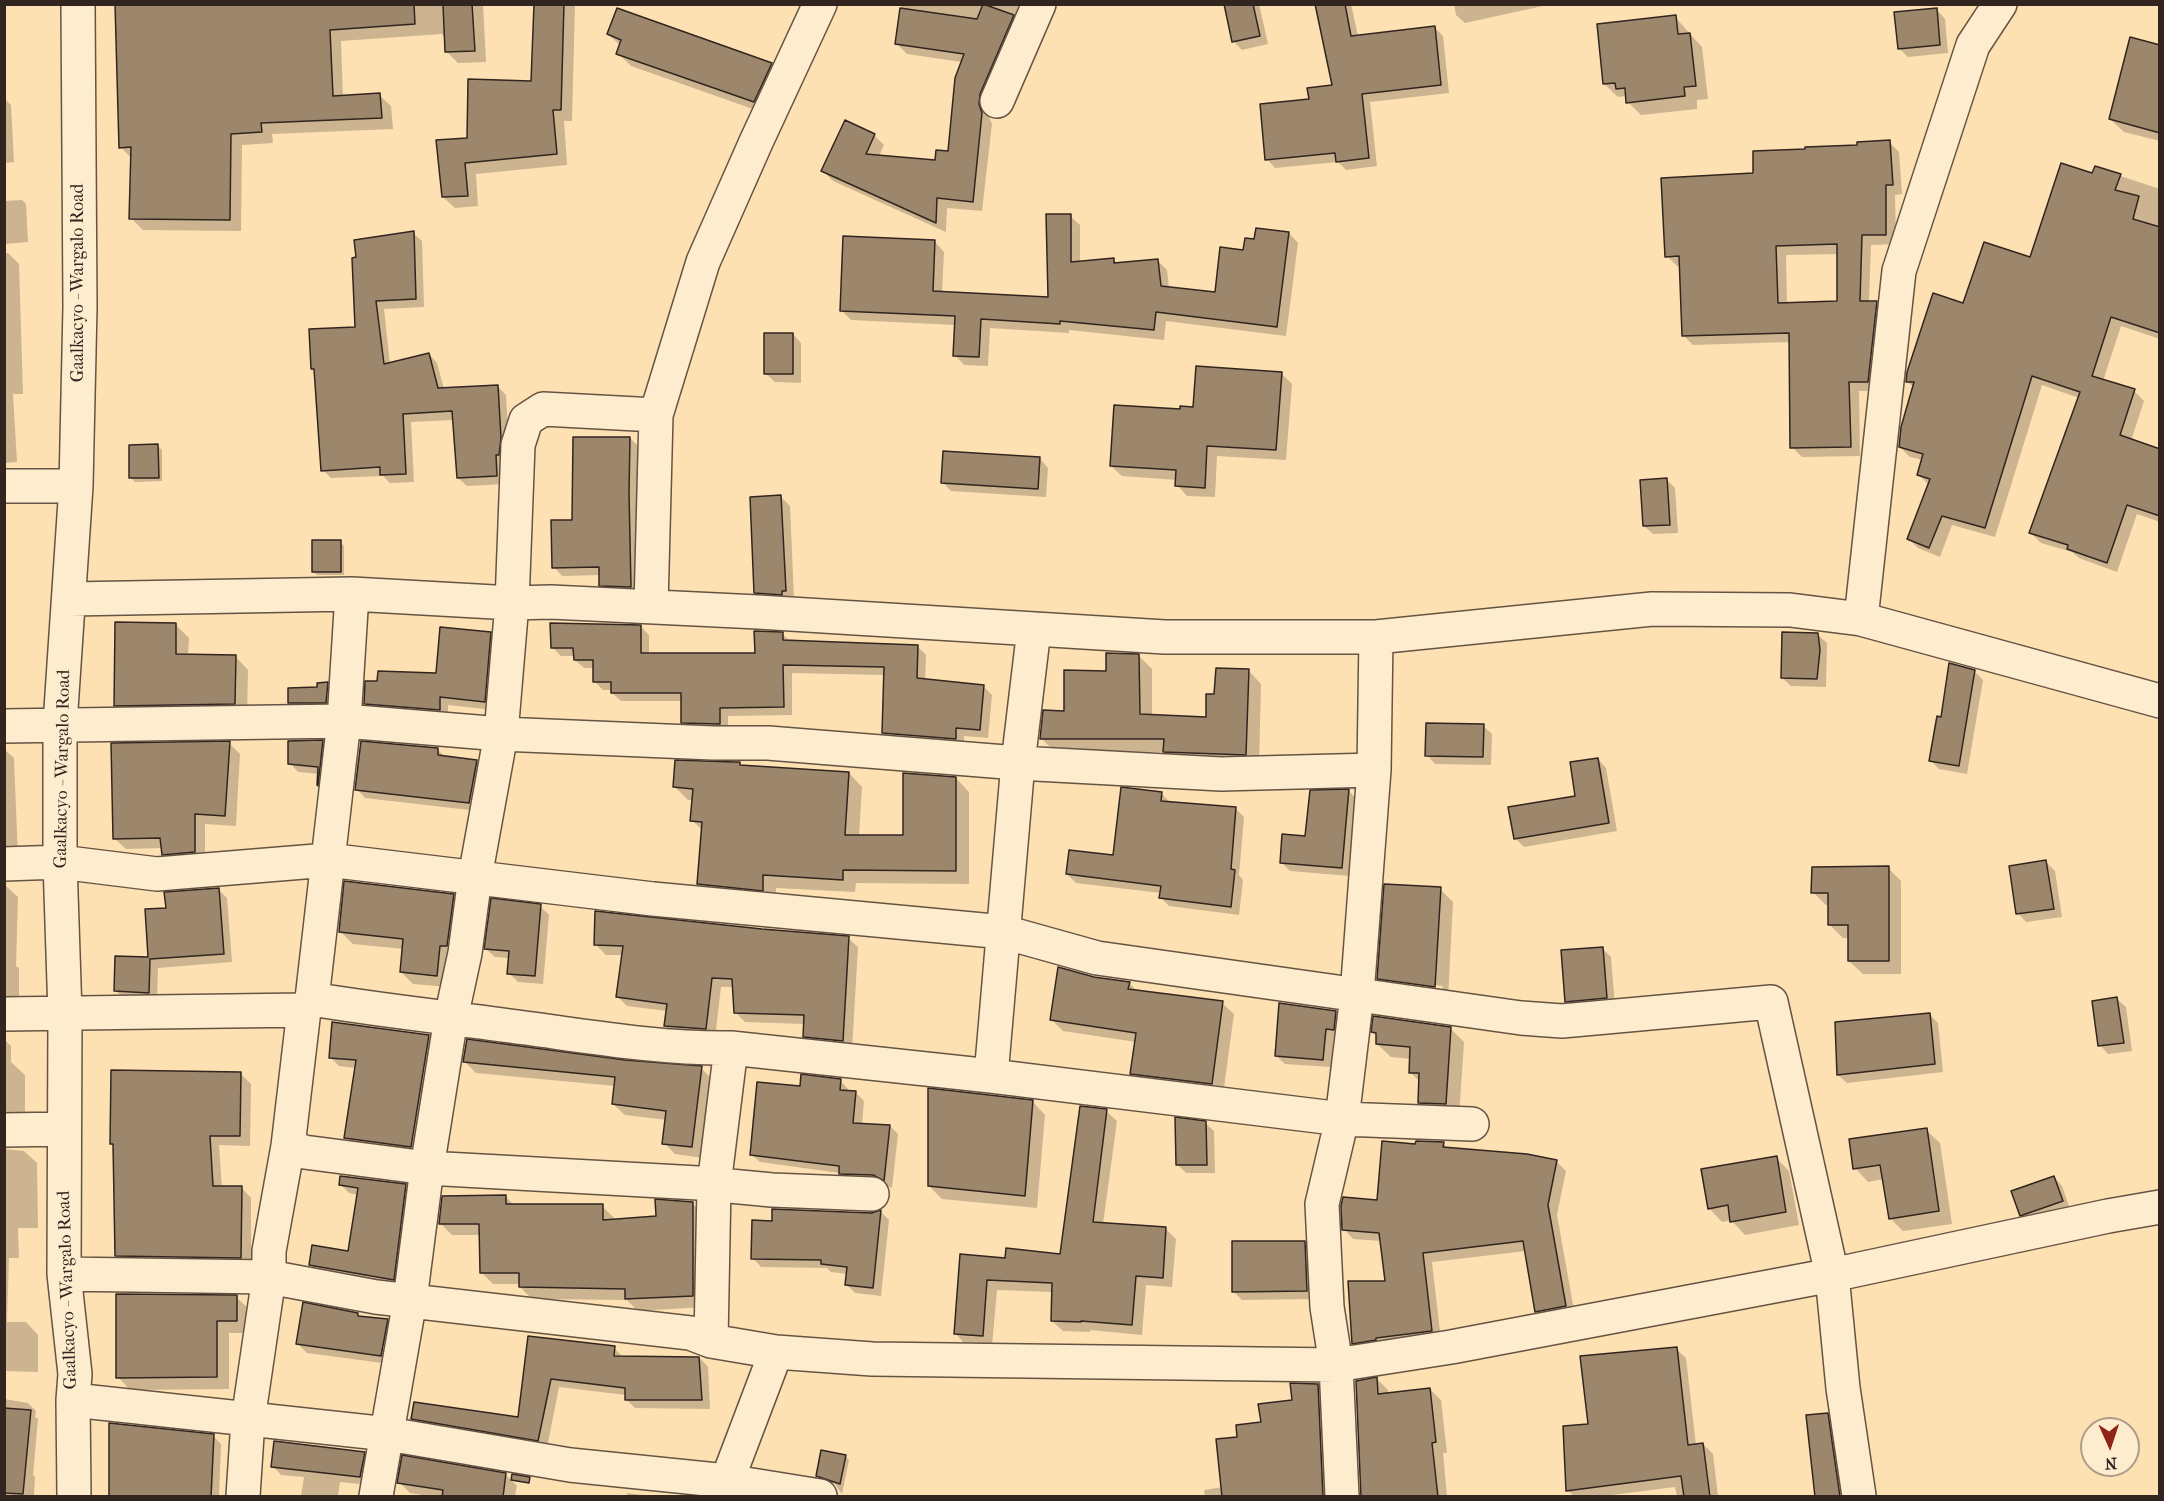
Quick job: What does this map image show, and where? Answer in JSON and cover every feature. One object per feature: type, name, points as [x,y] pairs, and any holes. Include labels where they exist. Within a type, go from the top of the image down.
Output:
[{"type":"street","name":"Gaalkacyo - Wargalo Road","points":[[74,1497],[75,1374],[64,1274],[65,1014],[60,862],[60,724],[76,486],[80,308],[78,4]]},
{"type":"street","points":[[651,606],[656,415],[703,262],[820,4]]},
{"type":"street","points":[[997,101],[1039,4]]},
{"type":"street","points":[[1861,619],[1899,271],[1973,45],[2000,4]]},
{"type":"street","points":[[376,1497],[410,1300],[427,1168],[451,1018],[465,953],[475,877],[501,734],[513,603],[518,445],[526,420],[543,409],[656,415]]},
{"type":"street","points":[[4,486],[76,486]]},
{"type":"street","points":[[70,599],[352,594],[513,603],[651,606],[1165,637],[1376,637],[1652,609],[1790,610],[1861,619],[2160,701]]},
{"type":"street","points":[[243,1497],[248,1420],[269,1277],[269,1251],[288,1146],[328,860],[344,721],[352,594]]},
{"type":"street","points":[[991,1076],[1018,763],[1034,628]]},
{"type":"street","points":[[1342,1497],[1336,1365],[1327,1307],[1322,1204],[1342,1119],[1357,995],[1374,770],[1376,637]]},
{"type":"street","points":[[4,726],[344,721],[501,734],[712,743],[768,743],[1018,763],[1221,774],[1374,770]]},
{"type":"street","points":[[4,864],[60,862],[157,874],[328,860],[652,899],[1004,932],[1097,958],[1562,1022],[1771,1002],[1832,1275],[1843,1388],[1859,1497]]},
{"type":"street","points":[[4,1014],[65,1014],[308,1004],[451,1018],[604,1039],[700,1048],[731,1048],[991,1076],[1342,1119],[1472,1124]]},
{"type":"street","points":[[711,1341],[714,1185],[731,1048]]},
{"type":"street","points":[[4,1130],[64,1129]]},
{"type":"street","points":[[288,1146],[304,1152],[427,1168],[772,1190],[872,1194]]},
{"type":"street","points":[[64,1274],[269,1277],[376,1296],[690,1333],[711,1341],[776,1352],[872,1359],[1336,1365],[1451,1347],[1832,1275],[2160,1207]]},
{"type":"street","points":[[725,1489],[776,1352]]},
{"type":"street","points":[[73,1400],[388,1434],[725,1489],[820,1497]]},
{"type":"building","points":[[115,4],[414,4],[415,24],[330,30],[333,96],[380,93],[382,118],[261,123],[262,132],[231,134],[230,220],[129,219],[131,147],[119,148]]},
{"type":"building","points":[[443,4],[472,4],[475,51],[445,52]]},
{"type":"building","points":[[534,4],[564,4],[561,110],[553,110],[557,154],[465,163],[468,196],[442,197],[436,140],[467,138],[468,79],[531,81]]},
{"type":"building","points":[[983,4],[1014,15],[980,94],[979,104],[982,113],[973,202],[937,198],[936,223],[821,171],[845,120],[875,134],[866,154],[935,160],[936,150],[948,151],[955,78],[964,54],[895,44],[900,8],[977,19]]},
{"type":"building","points":[[1224,4],[1253,4],[1260,36],[1232,42]]},
{"type":"building","points":[[1315,4],[1345,4],[1351,36],[1435,26],[1441,85],[1362,94],[1369,158],[1336,162],[1335,153],[1265,160],[1260,104],[1309,99],[1307,88],[1332,85]]},
{"type":"building","points":[[617,8],[772,63],[754,102],[616,54],[621,40],[607,34]]},
{"type":"building","points":[[1937,8],[1940,45],[1898,49],[1894,12]]},
{"type":"building","points":[[1676,15],[1678,34],[1690,33],[1696,86],[1684,87],[1685,96],[1626,103],[1625,88],[1616,89],[1615,83],[1603,84],[1597,24]]},
{"type":"building","points":[[2130,37],[2160,45],[2160,133],[2109,119]]},
{"type":"building","points":[[1890,140],[1893,185],[1886,185],[1886,235],[1862,235],[1860,301],[1877,301],[1868,382],[1849,382],[1851,447],[1790,448],[1789,333],[1682,336],[1679,256],[1665,257],[1661,178],[1753,173],[1753,151],[1857,145],[1857,142]],"holes":[[[1837,244],[1837,301],[1778,303],[1776,246]]]},
{"type":"building","points":[[2061,163],[2092,173],[2095,166],[2121,174],[2115,190],[2139,196],[2133,219],[2160,227],[2160,333],[2111,317],[2092,376],[2135,389],[2120,435],[2160,449],[2160,516],[2127,505],[2107,563],[2067,549],[2068,545],[2029,533],[2080,392],[2032,376],[1985,528],[1942,516],[1929,548],[1907,539],[1930,479],[1917,475],[1923,454],[1899,447],[1901,427],[1914,382],[1906,382],[1907,372],[1933,293],[1963,303],[1984,242],[2030,257]]},
{"type":"building","points":[[1046,214],[1071,214],[1071,262],[1114,258],[1114,263],[1158,259],[1161,286],[1215,292],[1220,247],[1243,250],[1245,238],[1254,239],[1256,228],[1289,232],[1277,327],[1156,312],[1154,330],[1060,321],[1060,324],[981,319],[979,357],[953,356],[955,316],[840,311],[843,236],[935,240],[933,291],[1048,297]]},
{"type":"building","points":[[414,231],[416,299],[376,301],[384,364],[429,353],[438,388],[498,385],[501,438],[499,455],[496,455],[497,476],[457,478],[452,411],[403,414],[406,474],[380,475],[380,467],[321,471],[309,329],[355,327],[352,258],[356,257],[354,240]]},
{"type":"building","points":[[764,333],[793,333],[793,374],[764,374]]},
{"type":"building","points":[[1196,366],[1282,372],[1276,450],[1207,446],[1205,488],[1175,486],[1176,470],[1110,466],[1114,405],[1180,409],[1180,406],[1193,407]]},
{"type":"building","points":[[573,437],[630,437],[631,587],[599,586],[599,567],[552,568],[551,520],[572,520]]},
{"type":"building","points":[[158,444],[159,478],[129,478],[129,445]]},
{"type":"building","points":[[943,451],[1040,457],[1038,489],[941,483]]},
{"type":"building","points":[[1667,478],[1670,525],[1643,526],[1640,480]]},
{"type":"building","points":[[781,495],[786,591],[782,591],[782,595],[754,593],[750,497]]},
{"type":"building","points":[[312,540],[341,540],[341,572],[312,572]]},
{"type":"building","points":[[115,622],[176,623],[176,654],[236,655],[235,704],[114,706]]},
{"type":"building","points":[[550,623],[641,625],[641,653],[755,653],[754,631],[783,632],[783,640],[918,645],[917,678],[984,685],[980,730],[956,728],[956,739],[882,733],[884,667],[783,665],[784,707],[720,708],[720,724],[681,723],[681,693],[611,693],[611,682],[593,682],[593,660],[574,660],[573,648],[551,648]]},
{"type":"building","points":[[440,627],[491,632],[485,702],[440,697],[440,710],[364,704],[365,681],[377,681],[378,671],[436,673]]},
{"type":"building","points":[[1782,632],[1818,633],[1820,650],[1817,679],[1781,678]]},
{"type":"building","points":[[1106,653],[1139,654],[1140,714],[1206,717],[1206,694],[1214,694],[1216,668],[1249,669],[1246,755],[1163,752],[1164,739],[1040,739],[1043,710],[1064,711],[1064,670],[1106,671]]},
{"type":"building","points":[[1949,663],[1975,670],[1959,766],[1929,761],[1937,716],[1941,717]]},
{"type":"building","points":[[328,682],[326,703],[288,703],[288,688],[317,687],[317,683]]},
{"type":"building","points":[[1426,723],[1484,724],[1483,757],[1425,756]]},
{"type":"building","points":[[323,740],[318,786],[318,767],[288,764],[288,741]]},
{"type":"building","points":[[230,741],[225,816],[195,814],[195,852],[162,855],[160,838],[113,839],[111,743]]},
{"type":"building","points":[[361,741],[438,748],[438,755],[477,760],[469,803],[355,790]]},
{"type":"building","points":[[1598,758],[1609,823],[1514,839],[1508,807],[1575,796],[1570,762]]},
{"type":"building","points":[[675,760],[740,762],[740,765],[849,772],[845,835],[903,835],[903,773],[956,777],[956,871],[843,870],[843,880],[763,875],[763,891],[697,884],[702,822],[690,821],[693,789],[673,787]]},
{"type":"building","points":[[1121,787],[1162,792],[1161,801],[1236,807],[1231,869],[1235,870],[1231,907],[1159,898],[1161,886],[1066,874],[1069,850],[1113,855]]},
{"type":"building","points":[[1349,789],[1342,868],[1280,863],[1282,834],[1305,836],[1310,790]]},
{"type":"building","points":[[2046,860],[2054,909],[2016,914],[2009,866]]},
{"type":"building","points":[[1889,866],[1889,961],[1848,961],[1848,925],[1828,925],[1828,893],[1811,893],[1812,867]]},
{"type":"building","points":[[344,881],[454,894],[447,946],[440,946],[437,976],[400,972],[403,939],[339,932]]},
{"type":"building","points":[[1384,884],[1441,887],[1435,987],[1377,979]]},
{"type":"building","points":[[219,888],[224,954],[150,959],[149,993],[114,991],[115,956],[148,957],[145,909],[166,908],[164,892]]},
{"type":"building","points":[[491,898],[541,904],[535,976],[507,974],[509,951],[484,949]]},
{"type":"building","points":[[595,911],[849,936],[843,1041],[803,1037],[804,1015],[734,1013],[732,979],[712,978],[706,1029],[664,1026],[667,1004],[616,997],[623,946],[594,945]]},
{"type":"building","points":[[1603,947],[1607,998],[1565,1002],[1561,950]]},
{"type":"building","points":[[1058,967],[1094,977],[1130,982],[1128,989],[1223,1001],[1212,1084],[1130,1074],[1136,1033],[1050,1020]]},
{"type":"building","points":[[2117,997],[2124,1043],[2098,1046],[2092,1001]]},
{"type":"building","points":[[1279,1003],[1336,1011],[1334,1030],[1326,1029],[1323,1060],[1275,1056]]},
{"type":"building","points":[[1930,1013],[1935,1064],[1837,1075],[1835,1022]]},
{"type":"building","points":[[1373,1016],[1451,1027],[1446,1104],[1418,1103],[1419,1073],[1409,1073],[1410,1047],[1376,1044],[1376,1033],[1371,1032]]},
{"type":"building","points":[[332,1022],[429,1035],[411,1147],[344,1138],[356,1060],[329,1058]]},
{"type":"building","points":[[467,1039],[625,1060],[702,1066],[692,1147],[662,1144],[666,1111],[612,1104],[615,1077],[463,1062]]},
{"type":"building","points":[[111,1070],[241,1072],[240,1136],[210,1136],[213,1186],[242,1186],[241,1258],[115,1256],[113,1144],[110,1144]]},
{"type":"building","points":[[801,1074],[841,1079],[840,1090],[856,1091],[853,1123],[890,1125],[884,1181],[873,1175],[839,1174],[839,1166],[750,1155],[757,1082],[800,1086]]},
{"type":"building","points":[[928,1088],[1033,1100],[1025,1196],[928,1186]]},
{"type":"building","points":[[1080,1106],[1107,1109],[1093,1222],[1166,1227],[1163,1278],[1136,1276],[1132,1325],[1051,1321],[1052,1283],[987,1280],[983,1336],[954,1334],[960,1254],[1005,1258],[1006,1248],[1060,1254]]},
{"type":"building","points":[[1175,1117],[1206,1121],[1207,1165],[1176,1165]]},
{"type":"building","points":[[1927,1128],[1939,1211],[1889,1219],[1880,1165],[1853,1169],[1849,1139]]},
{"type":"building","points":[[1382,1141],[1415,1144],[1416,1141],[1444,1142],[1443,1147],[1527,1154],[1557,1160],[1548,1205],[1566,1306],[1535,1312],[1523,1241],[1423,1253],[1432,1331],[1376,1338],[1376,1340],[1352,1344],[1348,1281],[1385,1281],[1379,1233],[1342,1230],[1341,1206],[1343,1197],[1377,1200]]},
{"type":"building","points":[[1777,1156],[1786,1212],[1730,1222],[1728,1205],[1708,1209],[1701,1169]]},
{"type":"building","points":[[340,1176],[406,1184],[394,1280],[309,1265],[312,1245],[348,1251],[358,1188],[339,1185]]},
{"type":"building","points":[[2054,1176],[2063,1201],[2020,1216],[2011,1191]]},
{"type":"building","points":[[506,1195],[506,1204],[603,1204],[603,1220],[656,1216],[655,1199],[693,1202],[693,1296],[625,1299],[625,1289],[519,1287],[519,1273],[480,1273],[479,1224],[439,1224],[442,1196]]},
{"type":"building","points":[[772,1209],[871,1213],[881,1210],[873,1288],[845,1285],[847,1267],[821,1264],[821,1260],[751,1259],[752,1220],[772,1221]]},
{"type":"building","points":[[1232,1241],[1305,1241],[1307,1291],[1232,1292]]},
{"type":"building","points":[[116,1294],[237,1295],[237,1321],[217,1321],[217,1377],[116,1378]]},
{"type":"building","points":[[303,1302],[358,1313],[358,1316],[388,1319],[381,1356],[296,1344]]},
{"type":"building","points":[[528,1336],[615,1346],[614,1356],[699,1357],[702,1400],[625,1400],[625,1388],[551,1379],[538,1441],[411,1419],[414,1402],[518,1417]]},
{"type":"building","points":[[1677,1347],[1688,1445],[1703,1443],[1710,1497],[1684,1497],[1681,1476],[1566,1491],[1563,1426],[1588,1424],[1580,1356]]},
{"type":"building","points":[[1377,1377],[1378,1394],[1430,1388],[1436,1442],[1432,1443],[1438,1497],[1361,1497],[1356,1381]]},
{"type":"building","points":[[1290,1383],[1318,1384],[1323,1497],[1222,1497],[1216,1439],[1237,1437],[1236,1425],[1261,1422],[1258,1404],[1292,1400]]},
{"type":"building","points":[[4,1408],[31,1410],[23,1494],[4,1493]]},
{"type":"building","points":[[1828,1413],[1840,1497],[1815,1497],[1806,1415]]},
{"type":"building","points":[[109,1423],[214,1434],[211,1497],[109,1497]]},
{"type":"building","points":[[274,1441],[365,1452],[360,1477],[271,1467]]},
{"type":"building","points":[[821,1450],[846,1455],[840,1484],[816,1476]]},
{"type":"building","points":[[402,1455],[506,1473],[503,1497],[442,1497],[443,1490],[397,1483]]},
{"type":"building","points":[[512,1474],[530,1477],[529,1483],[511,1480]]}]
